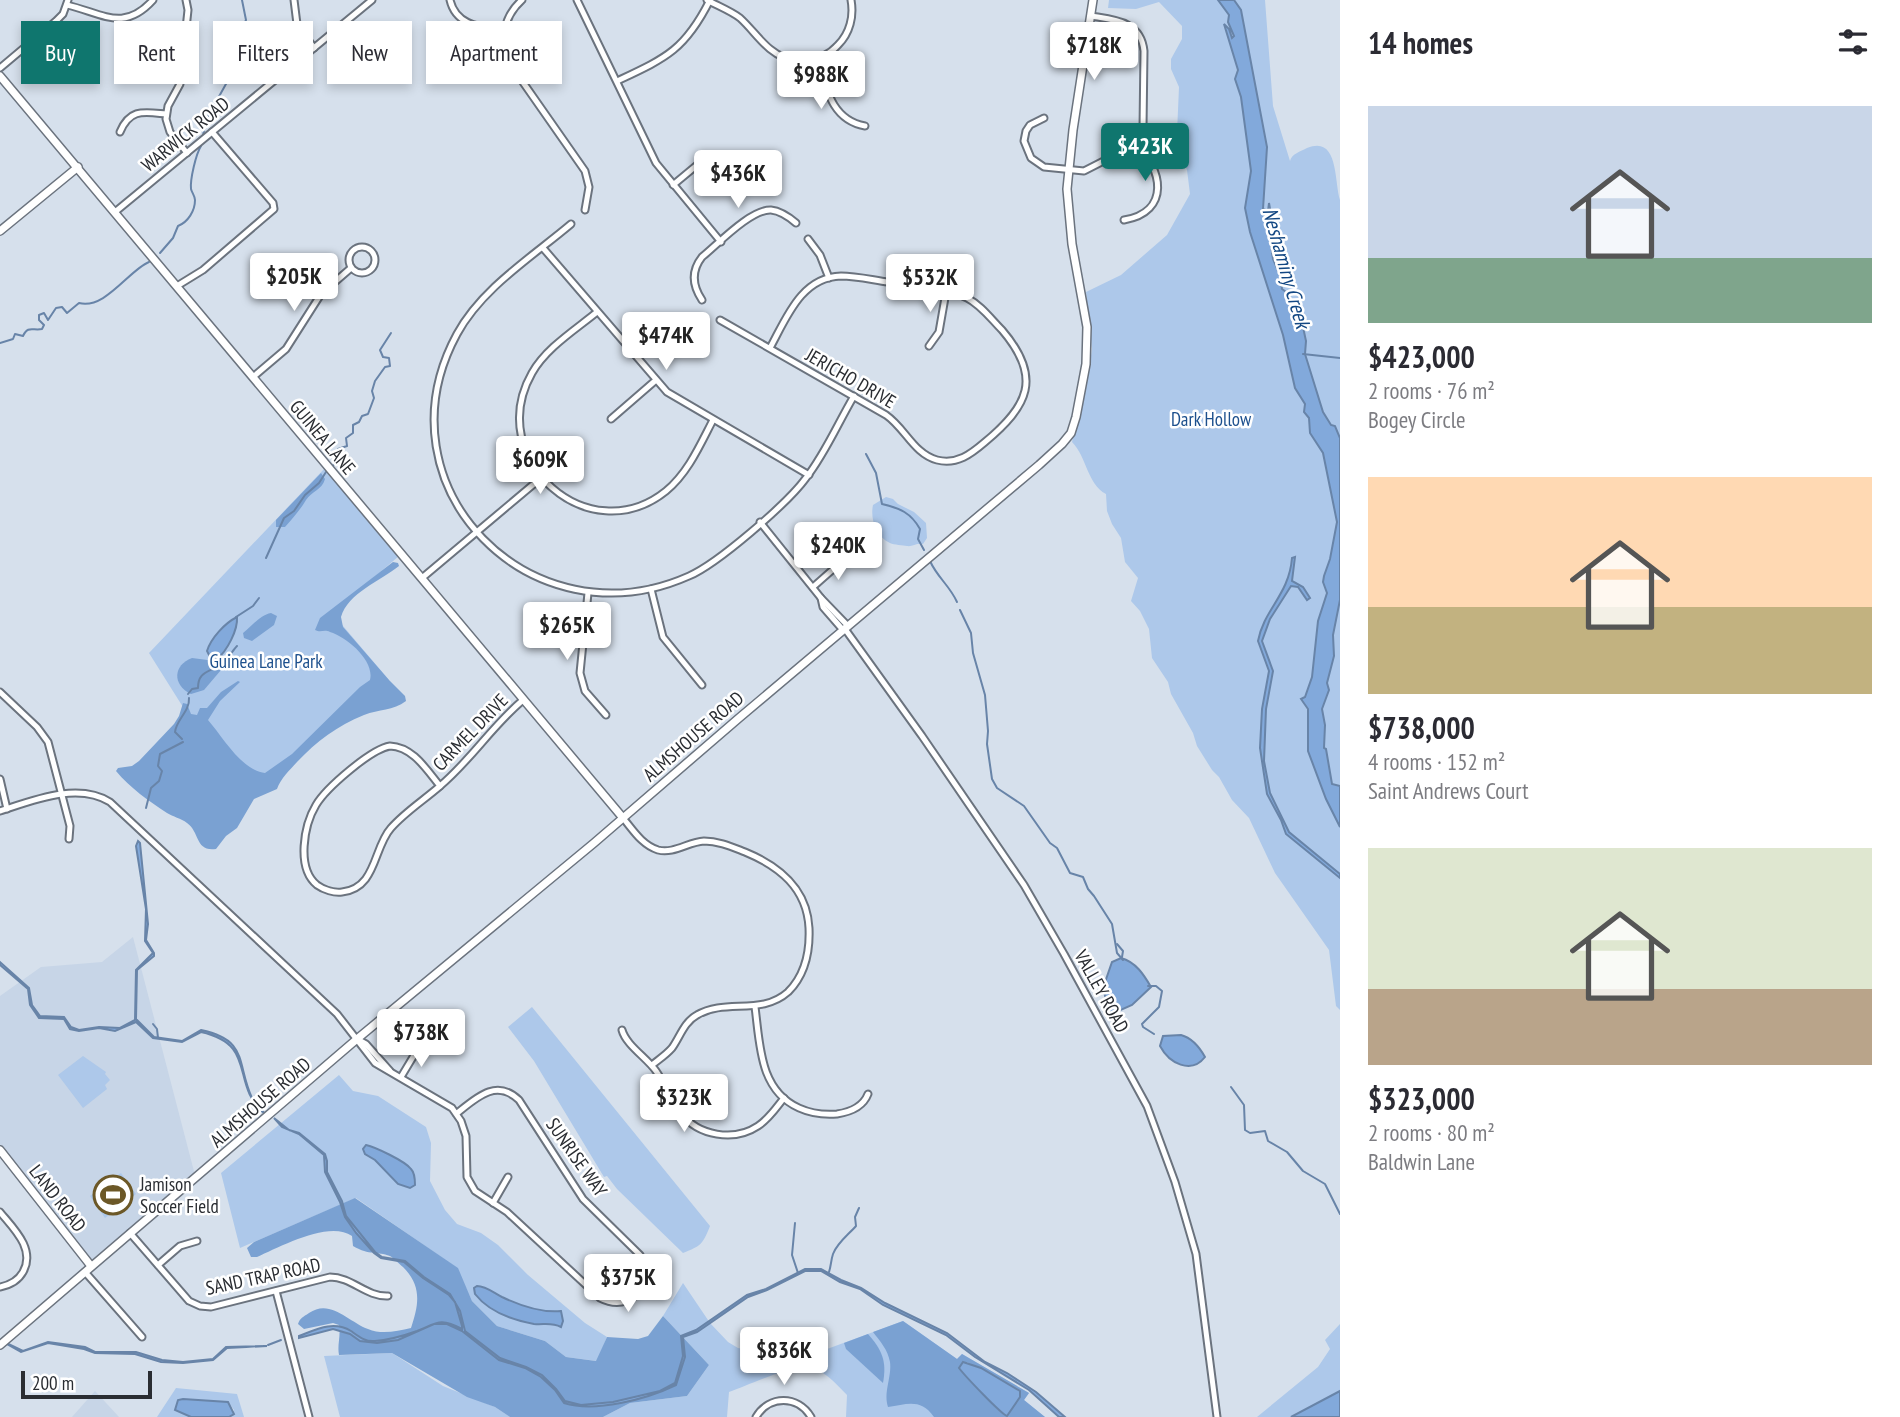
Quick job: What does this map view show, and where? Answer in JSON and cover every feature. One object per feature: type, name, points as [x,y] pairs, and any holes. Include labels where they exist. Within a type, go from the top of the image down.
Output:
[{"type":"main road","name":"ALMSHOUSE ROAD","points":[[2,1344],[357,1039],[623,818],[1059,448],[1071,433],[1085,374],[1087,336],[1068,215],[1068,170],[1093,0]]},
{"type":"main road","name":"GUINEA LANE","points":[[0,76],[623,818]]},
{"type":"main road","points":[[0,231],[78,167]]},
{"type":"main road","name":"LAND ROAD","points":[[0,1150],[88,1269]]},
{"type":"street","points":[[0,68],[56,21],[68,2],[124,19],[139,14],[153,0]]},
{"type":"street","points":[[186,0],[188,10],[180,84],[166,114],[170,132],[187,153]]},
{"type":"street","points":[[294,0],[297,21]]},
{"type":"street","name":"WARWICK ROAD","points":[[313,47],[372,0]]},
{"type":"street","points":[[450,0],[453,10],[464,21]]},
{"type":"street","points":[[508,21],[522,0]]},
{"type":"street","points":[[577,0],[656,163],[720,242]]},
{"type":"street","points":[[617,81],[670,54],[693,32],[709,0],[738,17],[768,48],[797,61],[817,58],[834,49],[843,39],[851,19],[851,0]]},
{"type":"street","points":[[1044,118],[1034,121],[1027,128],[1024,141],[1027,152],[1041,166],[1085,170],[1135,144],[1143,125],[1142,40],[1136,30],[1127,23],[1091,16]]},
{"type":"street","points":[[817,58],[834,108],[850,122],[865,126]]},
{"type":"street","name":"WARWICK ROAD","points":[[115,212],[269,84]]},
{"type":"street","points":[[524,84],[585,171],[589,187],[585,210]]},
{"type":"street","points":[[120,132],[124,122],[134,114],[166,114]]},
{"type":"street","points":[[177,286],[203,270],[274,209],[273,203],[212,132]]},
{"type":"street","points":[[1124,220],[1134,218],[1148,208],[1158,191],[1152,162],[1135,144]]},
{"type":"street","points":[[673,185],[708,156]]},
{"type":"street","points":[[702,300],[694,285],[695,270],[700,260],[749,218],[765,210],[781,212],[796,223]]},
{"type":"street","points":[[571,224],[489,293],[474,309],[452,345],[440,380],[435,414],[440,463],[452,495],[464,516],[494,550],[518,568],[554,585],[588,593],[614,594],[651,589],[700,571],[782,504],[809,475],[854,396]]},
{"type":"street","points":[[770,348],[794,303],[809,288],[829,278],[820,255],[808,239]]},
{"type":"street","points":[[366,247],[373,251],[375,260],[370,270],[360,273],[351,268],[348,257],[354,249],[366,247]]},
{"type":"street","points":[[543,248],[656,380],[674,397],[809,475]]},
{"type":"street","points":[[253,377],[286,349],[321,294],[351,268]]},
{"type":"street","name":"JERICHO DRIVE","points":[[720,320],[892,419],[922,453],[944,461],[955,461],[970,455],[1012,418],[1025,389],[1024,372],[1019,355],[1008,337],[980,307],[965,296],[946,292],[843,276],[829,278]]},
{"type":"street","points":[[929,346],[939,332],[946,292]]},
{"type":"street","points":[[597,312],[543,358],[524,391],[520,413],[521,433],[527,455],[541,478],[562,496],[589,508],[611,510],[642,504],[663,493],[680,476],[713,420]]},
{"type":"street","points":[[611,419],[656,380]]},
{"type":"street","points":[[422,578],[541,478]]},
{"type":"street","name":"VALLEY ROAD","points":[[761,522],[813,587],[821,598],[823,607],[845,628],[1024,885],[1147,1106],[1175,1182],[1196,1254],[1217,1417]]},
{"type":"street","points":[[813,587],[847,557]]},
{"type":"street","points":[[651,589],[663,637],[702,685]]},
{"type":"street","points":[[588,593],[580,673],[586,691],[606,715]]},
{"type":"street","points":[[0,692],[44,736],[50,749],[70,826],[69,839]]},
{"type":"street","name":"CARMEL DRIVE","points":[[440,786],[409,751],[394,746],[376,751],[324,794],[313,811],[304,852],[306,869],[312,879],[320,886],[335,892],[346,891],[361,884],[370,873],[390,829],[440,786],[464,765],[497,722],[523,700]]},
{"type":"street","points":[[0,779],[3,810],[78,792],[92,793],[114,805],[337,1014],[357,1039],[366,1044],[390,1071],[445,1103],[456,1114]]},
{"type":"street","points":[[623,818],[643,841],[656,849],[672,850],[704,841],[725,844],[770,863],[793,884],[804,904],[808,922],[805,965],[798,979],[785,994],[770,1003],[755,1007],[714,1009],[698,1014],[686,1024],[671,1049],[652,1065]]},
{"type":"street","points":[[755,1007],[765,1072],[774,1088],[784,1098],[807,1111],[832,1114],[856,1108],[868,1094]]},
{"type":"street","points":[[622,1030],[625,1038],[652,1065],[684,1117],[700,1128],[718,1135],[734,1135],[757,1127],[784,1098]]},
{"type":"street","points":[[401,1077],[419,1047]]},
{"type":"street","name":"SUNRISE WAY","points":[[502,1090],[515,1096],[586,1203],[640,1255],[646,1272],[642,1287],[632,1298],[622,1302],[609,1302],[600,1298],[516,1219],[479,1195],[469,1183],[466,1136],[456,1114],[485,1092],[502,1090]]},
{"type":"street","points":[[494,1203],[508,1177]]},
{"type":"street","points":[[0,1212],[21,1239],[27,1259],[17,1280],[0,1287]]},
{"type":"street","name":"SAND TRAP ROAD","points":[[130,1233],[185,1297],[200,1306],[211,1307],[336,1277],[374,1295],[388,1296]]},
{"type":"street","points":[[158,1265],[180,1246],[197,1241]]},
{"type":"street","points":[[88,1269],[142,1337]]},
{"type":"street","points":[[276,1291],[309,1417]]},
{"type":"street","points":[[756,1417],[768,1404],[782,1400],[797,1404],[811,1417]]},
{"type":"shaded area","points":[[1218,0],[1234,0],[1241,10],[1267,147],[1263,209],[1268,211],[1269,203],[1273,226],[1273,259],[1280,275],[1282,289],[1289,294],[1293,309],[1303,327],[1305,354],[1323,412],[1331,425],[1335,426],[1340,438],[1340,600],[1333,635],[1334,656],[1327,683],[1329,690],[1322,709],[1325,725],[1324,748],[1332,784],[1340,786],[1340,827],[1308,751],[1308,709],[1301,699],[1305,697],[1312,677],[1318,621],[1327,593],[1323,582],[1337,522],[1323,453],[1310,433],[1309,418],[1304,412],[1305,404],[1295,388],[1283,335],[1250,232],[1245,208],[1251,171],[1241,97],[1235,79],[1238,70],[1224,24],[1232,38],[1234,36],[1228,22],[1229,15]]},
{"type":"shaded area","points":[[321,473],[325,479],[322,486],[308,497],[285,527],[276,527],[276,520]]},
{"type":"shaded area","points":[[1295,557],[1292,581],[1303,587],[1310,598],[1307,600],[1298,587],[1291,586],[1270,619],[1262,641],[1273,671],[1266,709],[1264,761],[1270,793],[1289,832],[1340,874],[1340,878],[1286,834],[1267,794],[1260,748],[1262,709],[1269,671],[1258,641],[1265,620],[1282,592],[1292,558]]},
{"type":"shaded area","points":[[393,562],[399,566],[357,594],[341,617],[343,627],[405,696],[406,701],[396,707],[354,719],[320,741],[288,772],[277,789],[254,799],[237,828],[226,836],[216,849],[204,847],[187,823],[147,799],[116,771],[139,761],[174,724],[183,703],[187,704],[191,714],[197,715],[200,708],[207,708],[221,692],[238,681],[240,682],[220,701],[208,720],[240,759],[256,771],[265,773],[292,754],[370,680],[368,665],[351,644],[330,632],[315,630],[320,618]]},
{"type":"shaded area","points":[[271,613],[277,616],[274,625],[252,641],[244,638],[243,633],[260,618]]},
{"type":"shaded area","points":[[237,617],[234,634],[224,651],[217,659],[210,657],[207,651],[212,641],[223,627]]},
{"type":"shaded area","points":[[192,658],[215,661],[221,670],[204,690],[191,694],[180,686],[177,675],[181,665]]},
{"type":"shaded area","points":[[138,841],[148,924],[146,940],[154,953],[154,956],[137,970],[136,1019],[154,1037],[182,1041],[201,1030],[227,1040],[238,1055],[252,1098],[248,1090],[237,1056],[230,1046],[219,1038],[201,1032],[182,1042],[153,1038],[136,1022],[115,1031],[99,1028],[79,1031],[70,1029],[64,1019],[39,1018],[30,1005],[28,989],[0,965],[0,962],[29,988],[32,1005],[40,1016],[64,1017],[71,1027],[79,1030],[99,1027],[120,1028],[135,1020],[136,970],[153,953],[145,941],[146,909],[136,846]]},
{"type":"shaded area","points":[[133,937],[196,1179],[91,1266],[0,1150],[0,996],[41,967],[102,962]]},
{"type":"shaded area","points":[[1121,958],[1135,966],[1151,987],[1132,1005],[1114,1013],[1109,1011],[1103,988],[1112,962]]},
{"type":"shaded area","points":[[1181,1035],[1192,1041],[1205,1057],[1187,1066],[1169,1057],[1160,1046],[1163,1036]]},
{"type":"shaded area","points":[[290,1130],[299,1133],[325,1154],[327,1172],[342,1201],[346,1216],[375,1252],[382,1257],[405,1261],[450,1294],[454,1301],[404,1262],[381,1258],[374,1253],[345,1217],[325,1172],[324,1155],[299,1134]]},
{"type":"shaded area","points":[[366,1145],[408,1166],[413,1172],[415,1185],[410,1188],[398,1184],[375,1160],[365,1154],[363,1149]]},
{"type":"shaded area","points":[[355,1198],[458,1268],[472,1301],[497,1326],[545,1341],[566,1357],[596,1361],[607,1337],[638,1339],[648,1336],[663,1316],[709,1365],[687,1396],[630,1403],[603,1417],[510,1417],[495,1407],[467,1397],[392,1353],[339,1355],[339,1325],[333,1323],[304,1329],[298,1324],[301,1319],[317,1309],[324,1308],[373,1331],[390,1332],[411,1328],[416,1311],[416,1288],[403,1267],[390,1256],[353,1246],[352,1236],[342,1232],[331,1231],[304,1237],[257,1257],[251,1257],[247,1248],[254,1242]]},
{"type":"shaded area","points":[[805,1269],[821,1269],[947,1333],[985,1362],[1036,1392],[1065,1417],[1059,1417],[1029,1390],[975,1357],[946,1335],[821,1271],[805,1271],[767,1290],[748,1297],[697,1332],[683,1337],[685,1357],[676,1385],[651,1395],[621,1403],[577,1406],[564,1403],[541,1377],[525,1368],[499,1360],[462,1331],[447,1324],[434,1324],[443,1322],[462,1329],[455,1303],[465,1331],[500,1358],[526,1367],[542,1375],[565,1401],[581,1405],[613,1402],[660,1391],[675,1383],[683,1356],[681,1336],[696,1330],[747,1295],[766,1289]]},
{"type":"shaded area","points":[[477,1286],[531,1308],[561,1311],[561,1327],[534,1324],[502,1314],[487,1306],[475,1294],[474,1288]]},
{"type":"shaded area","points":[[903,1321],[957,1359],[962,1354],[1029,1393],[1024,1400],[1045,1417],[934,1417],[919,1405],[888,1407],[886,1396],[890,1362],[886,1350],[873,1332]],"holes":[[[967,1362],[1017,1389],[1020,1397],[1007,1416],[989,1400]]]},
{"type":"shaded area","points":[[434,1324],[398,1340],[377,1343],[360,1341],[350,1334],[333,1329],[299,1338],[311,1331],[331,1326],[344,1328],[371,1341],[401,1336]]},
{"type":"shaded area","points":[[868,1334],[882,1356],[883,1383],[846,1349],[844,1343]]},
{"type":"shaded area","points":[[0,1340],[23,1351],[48,1342],[85,1347],[95,1352],[136,1352],[162,1360],[183,1362],[213,1359],[226,1347],[267,1346],[227,1348],[213,1360],[183,1363],[161,1362],[135,1354],[95,1353],[48,1343],[21,1352]]},
{"type":"shaded area","points":[[963,1362],[981,1368],[1020,1391],[1020,1397],[1007,1416],[959,1368]]},
{"type":"shaded area","points":[[95,1391],[119,1417],[72,1417]]},
{"type":"shaded area","points":[[1340,1391],[1340,1417],[1291,1417]]},
{"type":"shaded area","points":[[178,1400],[228,1402],[234,1414],[229,1417],[191,1417],[175,1410]]},
{"type":"green space","name":"Dark Hollow","points":[[1109,0],[1265,0],[1273,106],[1290,161],[1299,152],[1317,146],[1325,148],[1333,162],[1340,200],[1340,1010],[1336,1006],[1329,950],[1275,873],[1249,818],[1232,800],[1197,746],[1193,733],[1171,694],[1168,682],[1152,658],[1149,629],[1140,611],[1131,601],[1138,578],[1125,562],[1121,538],[1107,511],[1106,494],[1095,484],[1072,442],[1086,388],[1092,349],[1086,292],[1121,275],[1167,235],[1190,194],[1187,170],[1178,149],[1179,87],[1171,69],[1171,59],[1182,39],[1182,26],[1159,2],[1136,9],[1108,8]]},
{"type":"green space","name":"Guinea Lane Park","points":[[325,468],[399,556],[332,613],[389,680],[264,786],[193,723],[149,653]]},
{"type":"green space","points":[[886,497],[914,512],[926,523],[927,538],[923,544],[894,544],[881,536],[873,522],[872,510],[873,505]]},
{"type":"green space","points":[[532,1007],[710,1226],[698,1246],[683,1253],[607,1176],[604,1177],[534,1061],[508,1027]]},
{"type":"green space","points":[[83,1056],[106,1072],[110,1080],[105,1085],[107,1089],[83,1108],[58,1075]]},
{"type":"green space","points":[[339,1075],[353,1091],[378,1096],[426,1127],[431,1143],[430,1181],[445,1210],[457,1224],[481,1233],[498,1245],[528,1275],[585,1323],[607,1337],[597,1361],[566,1357],[545,1341],[497,1326],[472,1301],[457,1268],[356,1198],[240,1248],[221,1173]]},
{"type":"green space","name":"Jamison Soccer Field","points":[[121,1173],[136,1194],[105,1218],[90,1196]]},
{"type":"green space","points":[[683,1283],[710,1323],[728,1342],[738,1348],[756,1351],[800,1346],[819,1352],[903,1321],[957,1359],[962,1354],[1029,1393],[1024,1400],[1045,1417],[846,1417],[847,1395],[825,1375],[808,1368],[785,1371],[729,1392],[727,1417],[603,1417],[630,1403],[687,1396],[709,1365],[663,1316]]},
{"type":"green space","points":[[1340,1324],[1340,1417],[1257,1417],[1318,1367],[1330,1349],[1325,1340]]},
{"type":"green space","points":[[392,1353],[443,1386],[495,1407],[510,1417],[340,1417],[324,1356]]},
{"type":"green space","points":[[176,1388],[237,1394],[244,1417],[229,1417],[234,1410],[228,1402],[183,1399],[178,1400],[175,1410],[191,1417],[157,1417]]},
{"type":"waterway","points":[[200,139],[207,118],[236,66],[233,53],[240,44],[240,33],[246,20],[242,0]]},
{"type":"waterway","points":[[160,253],[194,208],[191,179],[201,146]]},
{"type":"waterway","points":[[0,343],[13,339],[15,334],[23,336],[29,329],[42,329],[44,325],[39,320],[39,315],[44,313],[48,320],[56,308],[62,307],[67,313],[79,303],[98,301],[149,262]]},
{"type":"waterway","points":[[333,466],[341,455],[338,449],[347,446],[346,438],[353,433],[353,425],[368,414],[374,398],[372,391],[375,381],[385,367],[390,366],[389,358],[383,357],[380,350],[391,333]]},
{"type":"waterway","points":[[1303,354],[1340,358]]},
{"type":"waterway","points":[[866,454],[876,473],[882,504],[900,509],[913,519],[920,529],[918,539],[924,550]]},
{"type":"waterway","points":[[266,558],[284,518],[294,511],[326,472]]},
{"type":"waterway","points":[[930,561],[957,602]]},
{"type":"waterway","points":[[236,617],[253,606],[259,598]]},
{"type":"waterway","points":[[960,610],[971,633],[973,653],[985,695],[992,779],[997,788],[1024,806],[1050,843],[1057,848],[1070,873],[1083,877],[1112,924],[1117,953],[1123,960]]},
{"type":"waterway","points":[[188,694],[192,689],[198,688],[202,675],[223,662],[237,646]]},
{"type":"waterway","points":[[218,657],[221,665]]},
{"type":"waterway","points":[[182,739],[175,732],[189,698]]},
{"type":"waterway","points":[[146,808],[151,788],[159,781],[162,771],[158,766],[160,754],[183,742]]},
{"type":"waterway","points":[[1117,944],[1123,951],[1122,957]]},
{"type":"waterway","points":[[1148,986],[1156,986],[1162,991],[1159,1007],[1142,1024],[1154,1034]]},
{"type":"waterway","points":[[153,1024],[158,1038]]},
{"type":"waterway","points":[[1231,1087],[1244,1105],[1245,1130],[1250,1133],[1265,1131],[1268,1141],[1287,1152],[1303,1171],[1325,1184],[1340,1214]]},
{"type":"waterway","points":[[829,1272],[835,1250],[856,1226],[855,1217],[859,1208]]},
{"type":"waterway","points":[[795,1223],[792,1255],[798,1273]]},
{"type":"waterway","points":[[268,1345],[281,1340]]},
{"type":"place","name":"Jamison Soccer Field","points":[[113,1195]]},
{"type":"water label","name":"Neshaminy Creek","points":[[1286,268]]}]
